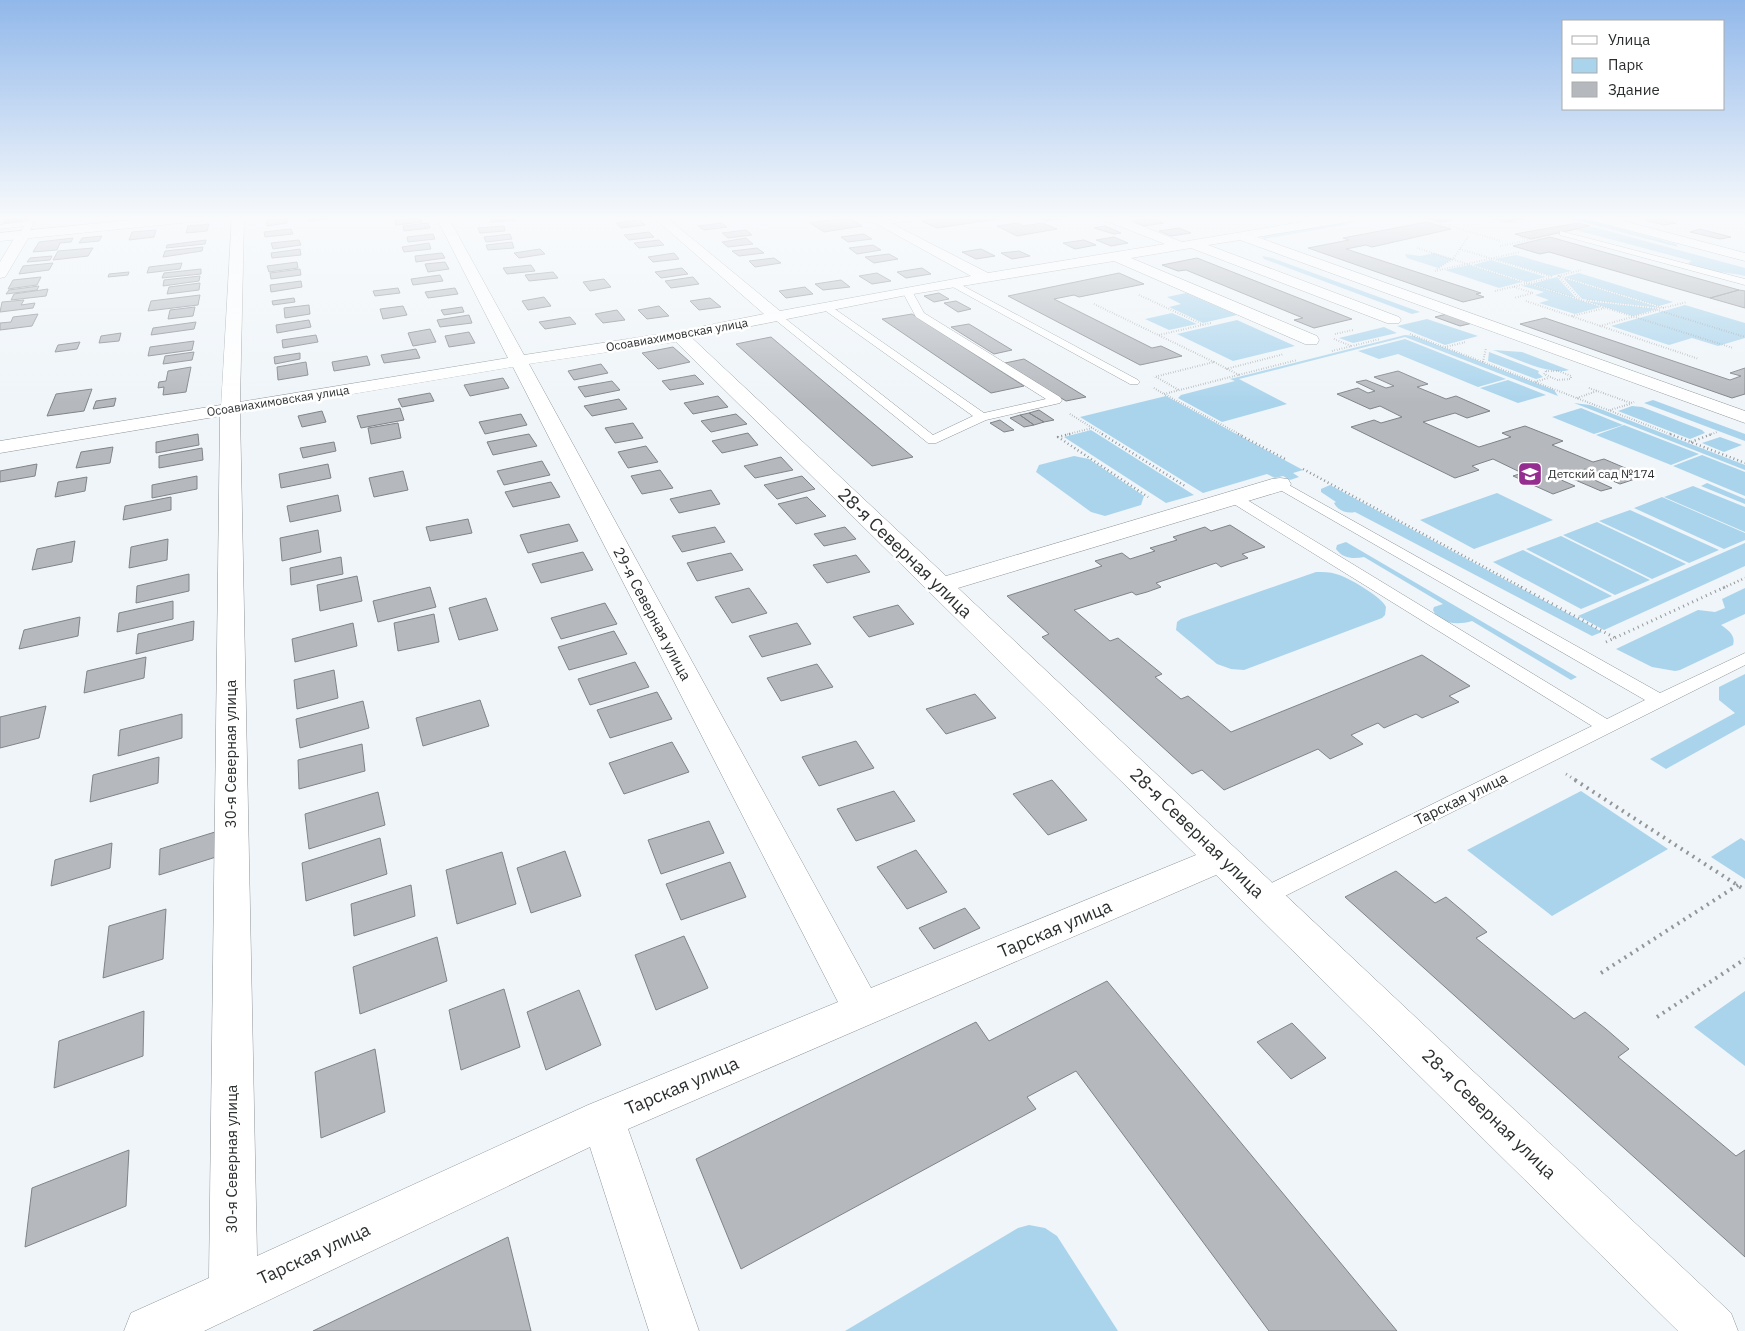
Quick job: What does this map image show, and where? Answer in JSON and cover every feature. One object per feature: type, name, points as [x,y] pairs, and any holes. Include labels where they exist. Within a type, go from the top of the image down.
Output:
[{"type":"street","name":"30-я Северная улица","points":[[232,1292],[230,409],[235,279]]},
{"type":"street","name":"29-я Северная улица","points":[[475,279],[862,1010]]},
{"type":"street","points":[[732,279],[778,318]]},
{"type":"street","name":"Осоавиахимовская улица","points":[[0,447],[680,336],[907,291],[980,279]]},
{"type":"street","points":[[1168,279],[1311,340]]},
{"type":"street","points":[[1280,279],[1392,320]]},
{"type":"street","points":[[1360,279],[1745,417]]},
{"type":"street","name":"28-я Северная улица","points":[[680,336],[1713,1331]]},
{"type":"street","points":[[940,586],[1280,484]]},
{"type":"street","name":"Тарская улица","points":[[149,1331],[603,1119],[1222,858]]},
{"type":"street","points":[[603,1119],[674,1331]]},
{"type":"lane","points":[[954,284],[1134,382]]},
{"type":"lane","points":[[778,318],[932,440],[982,417],[1056,400],[920,315],[907,291]]},
{"type":"lane","points":[[826,307],[982,417]]},
{"type":"lane","points":[[1280,484],[1660,701]]},
{"type":"lane","points":[[1224,501],[1607,727]]},
{"type":"lane","name":"Тарская улица","points":[[1263,896],[1745,658]]},
{"type":"path","points":[[1516,279],[1733,348]]},
{"type":"path","points":[[1495,291],[1544,279]]},
{"type":"path","points":[[1561,279],[1580,300],[1662,309]]},
{"type":"path","points":[[1568,279],[1662,309]]},
{"type":"path","points":[[1514,286],[1533,293],[1514,298]]},
{"type":"path","points":[[1139,295],[1205,325]]},
{"type":"path","points":[[1526,301],[1699,359]]},
{"type":"path","points":[[1600,326],[1687,302]]},
{"type":"path","points":[[1094,304],[1240,375]]},
{"type":"path","points":[[1572,316],[1605,308]]},
{"type":"path","points":[[1657,310],[1745,338]]},
{"type":"path","points":[[1158,335],[1251,315]]},
{"type":"path","points":[[1407,333],[1745,463]]},
{"type":"path","points":[[1333,338],[1352,346]]},
{"type":"path","points":[[1324,354],[1386,338]]},
{"type":"path","points":[[1287,460],[1164,394],[1305,358]]},
{"type":"path","points":[[1134,382],[1214,362]]},
{"type":"path","points":[[1155,377],[1180,390]]},
{"type":"path","points":[[1535,382],[1548,378]]},
{"type":"path","points":[[1576,398],[1607,388]]},
{"type":"path","points":[[1609,410],[1631,403]]},
{"type":"path","points":[[1075,417],[1224,501]]},
{"type":"path","points":[[1092,428],[1058,437],[1148,497]]},
{"type":"path","points":[[1690,442],[1717,432]]},
{"type":"path","points":[[1295,465],[1615,638]]},
{"type":"path","points":[[1604,642],[1745,578]]},
{"type":"path","points":[[1575,780],[1745,890]]},
{"type":"path","points":[[1601,973],[1738,885]]},
{"type":"path","points":[[1657,1017],[1745,959]]},
{"type":"green space","points":[[1318,279],[1330,279],[1420,312],[1412,314]]},
{"type":"green space","points":[[1472,279],[1513,279],[1522,282],[1499,288]]},
{"type":"green space","points":[[1518,279],[1538,279],[1527,282]]},
{"type":"green space","points":[[1549,279],[1559,279],[1576,298],[1531,284]]},
{"type":"green space","points":[[1564,279],[1661,308],[1582,299]]},
{"type":"green space","points":[[1571,279],[1599,279],[1673,302],[1659,306]]},
{"type":"green space","points":[[1529,284],[1601,307],[1575,314],[1539,303],[1549,300],[1535,295],[1544,292],[1522,286]]},
{"type":"green space","points":[[1186,293],[1237,315],[1203,323],[1169,307],[1181,304],[1167,297]]},
{"type":"green space","points":[[1586,301],[1657,309],[1633,316]]},
{"type":"green space","points":[[1685,305],[1745,323],[1745,338],[1718,346],[1692,338],[1669,345],[1611,326]]},
{"type":"green space","points":[[1172,313],[1197,324],[1169,330],[1145,319]]},
{"type":"green space","points":[[1427,319],[1478,336],[1445,345],[1397,326]]},
{"type":"green space","points":[[1237,320],[1295,346],[1233,361],[1177,334]]},
{"type":"green space","points":[[1384,327],[1397,333],[1353,343],[1339,338]]},
{"type":"green space","points":[[1405,335],[1414,336],[1554,390],[1558,396],[1405,337],[1239,379],[1287,404],[1222,422],[1178,398],[1181,395],[1235,381],[1230,379]]},
{"type":"green space","points":[[1405,339],[1506,379],[1478,387],[1398,354],[1379,359],[1358,351]]},
{"type":"green space","points":[[1493,350],[1522,352],[1569,370],[1561,371],[1541,368]]},
{"type":"green space","points":[[1489,352],[1539,371],[1538,373],[1543,377],[1536,379],[1488,361]]},
{"type":"green space","points":[[1508,380],[1546,395],[1518,403],[1480,388]]},
{"type":"green space","points":[[1166,396],[1303,470],[1293,473],[1299,477],[1290,480],[1283,476],[1275,478],[1267,474],[1203,493],[1080,417]]},
{"type":"green space","points":[[1653,400],[1745,434],[1745,441],[1644,403]]},
{"type":"green space","points":[[1574,403],[1590,405],[1745,465],[1745,470]]},
{"type":"green space","points":[[1632,406],[1642,407],[1702,430],[1705,433],[1690,439],[1618,411]]},
{"type":"green space","points":[[1581,408],[1623,425],[1594,434],[1552,417]]},
{"type":"green space","points":[[1624,425],[1699,454],[1671,465],[1596,435]]},
{"type":"green space","points":[[1091,430],[1194,495],[1166,503],[1064,437]]},
{"type":"green space","points":[[1720,437],[1742,445],[1724,452],[1702,443]]},
{"type":"green space","points":[[1702,455],[1745,472],[1745,496],[1673,466]]},
{"type":"green space","points":[[1074,456],[1089,459],[1144,496],[1141,505],[1105,516],[1091,512],[1036,472],[1039,465]]},
{"type":"green space","points":[[1707,483],[1745,499],[1745,504],[1701,486]]},
{"type":"green space","points":[[1330,485],[1602,632],[1592,636],[1355,512],[1341,510],[1334,503],[1336,502],[1321,492],[1321,489]]},
{"type":"green space","points":[[1693,486],[1745,507],[1745,532],[1664,497]]},
{"type":"green space","points":[[1497,493],[1553,520],[1474,549],[1420,520]]},
{"type":"green space","points":[[1662,497],[1745,533],[1745,540],[1724,549],[1634,508]]},
{"type":"green space","points":[[1630,510],[1719,550],[1689,563],[1599,521]]},
{"type":"green space","points":[[1597,522],[1686,564],[1652,579],[1563,535]]},
{"type":"green space","points":[[1561,536],[1650,580],[1615,595],[1526,549]]},
{"type":"green space","points":[[1346,542],[1577,677],[1571,680],[1472,621],[1450,623],[1440,619],[1433,610],[1434,607],[1443,604],[1364,557],[1353,558],[1342,555],[1336,549],[1337,545]]},
{"type":"green space","points":[[1745,543],[1745,566],[1604,630],[1578,616]]},
{"type":"green space","points":[[1523,550],[1612,596],[1581,609],[1493,562]]},
{"type":"green space","points":[[1316,572],[1336,574],[1364,588],[1383,603],[1386,607],[1385,615],[1382,618],[1244,670],[1231,669],[1217,664],[1176,630],[1177,622],[1181,619]]},
{"type":"green space","points":[[1745,588],[1745,614],[1721,625],[1732,636],[1733,645],[1675,671],[1652,667],[1616,649],[1698,610],[1715,612],[1725,608],[1722,599]]},
{"type":"green space","points":[[1745,674],[1745,725],[1666,769],[1650,759],[1735,713],[1719,700],[1719,687]]},
{"type":"green space","points":[[1581,791],[1668,849],[1552,916],[1467,850]]},
{"type":"green space","points":[[1741,838],[1745,841],[1745,879],[1711,857]]},
{"type":"green space","points":[[1745,991],[1745,1066],[1694,1027]]},
{"type":"green space","points":[[1029,1225],[1045,1228],[1057,1236],[1118,1331],[845,1331],[1018,1228]]},
{"type":"building","points":[[40,279],[37,285],[8,289],[13,280]]},
{"type":"building","points":[[199,279],[199,281],[163,286],[164,280]]},
{"type":"building","points":[[411,279],[442,279],[443,281],[413,285]]},
{"type":"building","points":[[528,279],[547,279],[529,281]]},
{"type":"building","points":[[604,279],[611,287],[590,291],[583,282]]},
{"type":"building","points":[[695,279],[699,284],[671,288],[665,281]]},
{"type":"building","points":[[864,279],[888,279],[891,281],[872,284]]},
{"type":"building","points":[[1089,279],[1133,279],[1144,284],[1079,297],[1074,295],[1054,299],[1152,348],[1161,346],[1182,356],[1140,365],[1008,296]]},
{"type":"building","points":[[1208,279],[1251,279],[1352,319],[1314,328],[1294,320],[1303,318]]},
{"type":"building","points":[[1397,279],[1438,279],[1481,293],[1476,294],[1484,297],[1463,302]]},
{"type":"building","points":[[1644,279],[1700,279],[1739,290],[1710,298]]},
{"type":"building","points":[[841,280],[850,287],[823,290],[815,284]]},
{"type":"building","points":[[301,281],[302,287],[271,292],[270,285]]},
{"type":"building","points":[[200,283],[199,290],[167,294],[169,287]]},
{"type":"building","points":[[39,286],[37,290],[6,294],[9,290]]},
{"type":"building","points":[[805,287],[813,294],[786,298],[779,291]]},
{"type":"building","points":[[398,288],[400,293],[375,296],[373,291]]},
{"type":"building","points":[[455,288],[458,294],[428,298],[425,292]]},
{"type":"building","points":[[48,289],[46,296],[11,300],[14,294]]},
{"type":"building","points":[[1739,290],[1745,291],[1745,308],[1710,298]]},
{"type":"building","points":[[939,293],[949,299],[934,302],[924,296]]},
{"type":"building","points":[[200,295],[198,305],[148,311],[151,301]]},
{"type":"building","points":[[544,297],[551,306],[528,310],[522,301]]},
{"type":"building","points":[[294,298],[295,302],[273,305],[272,301]]},
{"type":"building","points":[[710,298],[721,307],[699,310],[690,301]]},
{"type":"building","points":[[24,300],[21,305],[35,303],[33,308],[0,312],[2,302]]},
{"type":"building","points":[[956,301],[971,309],[958,312],[944,303]]},
{"type":"building","points":[[309,305],[310,314],[285,318],[284,308]]},
{"type":"building","points":[[403,306],[407,315],[383,319],[380,309]]},
{"type":"building","points":[[659,306],[669,316],[647,319],[638,310]]},
{"type":"building","points":[[195,307],[193,316],[168,319],[170,310]]},
{"type":"building","points":[[462,307],[464,312],[444,315],[441,310]]},
{"type":"building","points":[[617,310],[625,320],[603,323],[595,314]]},
{"type":"building","points":[[38,314],[32,326],[0,330],[0,323],[11,322],[13,317]]},
{"type":"building","points":[[912,314],[1024,386],[991,393],[882,319]]},
{"type":"building","points":[[1447,314],[1473,323],[1460,326],[1435,317]]},
{"type":"building","points":[[469,315],[472,323],[440,327],[437,320]]},
{"type":"building","points":[[570,317],[576,324],[545,329],[539,322]]},
{"type":"building","points":[[1545,318],[1730,380],[1741,376],[1730,373],[1745,368],[1745,394],[1732,398],[1520,324]]},
{"type":"building","points":[[309,320],[311,327],[277,333],[276,325]]},
{"type":"building","points":[[196,322],[194,329],[151,335],[153,328]]},
{"type":"building","points":[[969,324],[1012,350],[994,354],[951,327]]},
{"type":"building","points":[[430,329],[436,342],[413,346],[408,333]]},
{"type":"building","points":[[469,332],[475,343],[449,347],[445,336]]},
{"type":"building","points":[[121,333],[119,341],[99,343],[101,336]]},
{"type":"building","points":[[316,335],[318,342],[283,348],[282,340]]},
{"type":"building","points":[[771,337],[913,457],[872,466],[736,344]]},
{"type":"building","points":[[194,341],[192,350],[148,356],[150,347]]},
{"type":"building","points":[[80,342],[77,349],[55,352],[58,345]]},
{"type":"building","points":[[673,347],[690,362],[658,369],[642,353]]},
{"type":"building","points":[[416,349],[420,358],[384,363],[381,355]]},
{"type":"building","points":[[194,352],[192,360],[163,364],[165,356]]},
{"type":"building","points":[[300,353],[300,359],[275,364],[274,357]]},
{"type":"building","points":[[367,356],[370,365],[334,371],[332,362]]},
{"type":"building","points":[[1024,359],[1086,397],[1066,401],[1005,363]]},
{"type":"building","points":[[306,362],[308,375],[278,380],[277,367]]},
{"type":"building","points":[[601,364],[608,373],[574,380],[568,371]]},
{"type":"building","points":[[191,367],[186,392],[163,395],[164,387],[158,388],[159,382],[166,381],[168,371]]},
{"type":"building","name":"Детский сад №174","points":[[1398,371],[1428,384],[1417,387],[1446,399],[1456,396],[1490,411],[1467,418],[1455,413],[1423,422],[1479,447],[1511,437],[1502,433],[1525,426],[1563,441],[1552,445],[1593,462],[1604,459],[1644,476],[1620,484],[1585,469],[1577,472],[1612,488],[1601,491],[1566,476],[1559,479],[1575,486],[1553,494],[1513,476],[1522,473],[1493,459],[1472,466],[1479,470],[1455,478],[1351,427],[1374,420],[1381,423],[1402,417],[1380,406],[1370,409],[1337,394],[1358,388],[1368,393],[1375,391],[1356,382],[1366,380],[1386,388],[1394,386],[1374,377]]},
{"type":"building","points":[[695,375],[704,384],[670,390],[662,381]]},
{"type":"building","points":[[503,378],[509,388],[470,396],[464,385]]},
{"type":"building","points":[[612,381],[620,390],[585,397],[578,387]]},
{"type":"building","points":[[92,389],[84,411],[47,416],[56,394]]},
{"type":"building","points":[[430,393],[434,401],[402,407],[398,399]]},
{"type":"building","points":[[718,396],[728,407],[693,414],[684,403]]},
{"type":"building","points":[[116,398],[114,406],[93,409],[96,401]]},
{"type":"building","points":[[619,399],[627,409],[592,416],[584,406]]},
{"type":"building","points":[[400,408],[404,420],[361,428],[357,416]]},
{"type":"building","points":[[1039,410],[1054,420],[1044,422],[1029,413]]},
{"type":"building","points":[[322,411],[326,422],[302,427],[298,416]]},
{"type":"building","points":[[1029,413],[1044,422],[1034,425],[1020,415]]},
{"type":"building","points":[[521,414],[527,425],[485,434],[479,422]]},
{"type":"building","points":[[736,414],[747,424],[711,432],[701,421]]},
{"type":"building","points":[[1020,415],[1034,425],[1024,427],[1010,418]]},
{"type":"building","points":[[1000,420],[1014,430],[1004,432],[990,423]]},
{"type":"building","points":[[398,423],[401,438],[371,444],[368,428]]},
{"type":"building","points":[[633,423],[643,438],[615,443],[605,428]]},
{"type":"building","points":[[748,433],[758,445],[722,453],[712,441]]},
{"type":"building","points":[[198,434],[199,445],[156,453],[156,442]]},
{"type":"building","points":[[529,434],[537,446],[493,455],[487,442]]},
{"type":"building","points":[[334,442],[336,451],[303,458],[300,448]]},
{"type":"building","points":[[646,446],[658,462],[628,468],[618,452]]},
{"type":"building","points":[[113,447],[110,463],[76,468],[81,452]]},
{"type":"building","points":[[202,448],[203,460],[159,468],[159,456]]},
{"type":"building","points":[[781,457],[793,470],[755,478],[744,466]]},
{"type":"building","points":[[542,461],[550,475],[504,485],[497,471]]},
{"type":"building","points":[[37,464],[35,476],[0,482],[0,471]]},
{"type":"building","points":[[328,464],[331,478],[281,488],[279,474]]},
{"type":"building","points":[[660,470],[673,488],[642,494],[631,476]]},
{"type":"building","points":[[403,471],[408,490],[374,497],[369,478]]},
{"type":"building","points":[[197,476],[197,489],[152,498],[152,485]]},
{"type":"building","points":[[802,476],[815,489],[777,499],[764,485]]},
{"type":"building","points":[[87,477],[85,491],[55,497],[58,482]]},
{"type":"building","points":[[551,482],[560,497],[513,507],[505,492]]},
{"type":"building","points":[[711,490],[720,504],[679,513],[670,499]]},
{"type":"building","points":[[338,495],[341,511],[290,522],[287,506]]},
{"type":"building","points":[[171,497],[171,510],[123,520],[125,506]]},
{"type":"building","points":[[807,497],[826,516],[796,524],[778,504]]},
{"type":"building","points":[[468,519],[472,533],[430,541],[426,527]]},
{"type":"building","points":[[569,524],[578,541],[528,553],[520,535]]},
{"type":"building","points":[[1230,525],[1265,547],[1242,554],[1248,558],[1221,567],[1216,563],[1156,583],[1161,587],[1147,592],[1136,595],[1132,592],[1074,610],[1110,641],[1118,638],[1162,674],[1155,677],[1181,699],[1188,696],[1231,732],[1422,655],[1470,686],[1449,696],[1459,702],[1422,718],[1416,714],[1384,728],[1378,723],[1351,735],[1363,744],[1330,759],[1318,749],[1224,790],[1202,770],[1192,774],[1042,637],[1049,634],[1007,596],[1102,566],[1095,561],[1122,553],[1130,559],[1155,551],[1150,548],[1177,540],[1173,537],[1205,527],[1211,531]]},
{"type":"building","points":[[715,527],[725,542],[682,552],[672,536]]},
{"type":"building","points":[[845,527],[856,539],[824,546],[814,534]]},
{"type":"building","points":[[318,530],[321,552],[282,561],[280,538]]},
{"type":"building","points":[[168,539],[167,560],[129,568],[131,547]]},
{"type":"building","points":[[75,541],[72,562],[32,570],[37,549]]},
{"type":"building","points":[[583,552],[593,570],[541,583],[532,564]]},
{"type":"building","points":[[731,553],[743,570],[697,581],[687,563]]},
{"type":"building","points":[[856,555],[870,572],[827,583],[813,565]]},
{"type":"building","points":[[341,557],[343,574],[291,585],[290,568]]},
{"type":"building","points":[[189,574],[189,591],[136,603],[137,586]]},
{"type":"building","points":[[357,576],[362,601],[320,611],[317,585]]},
{"type":"building","points":[[430,587],[436,607],[378,622],[373,601]]},
{"type":"building","points":[[749,588],[767,613],[732,623],[715,597]]},
{"type":"building","points":[[486,598],[498,630],[459,640],[449,608]]},
{"type":"building","points":[[173,601],[173,619],[117,632],[119,613]]},
{"type":"building","points":[[605,603],[617,624],[561,639],[551,618]]},
{"type":"building","points":[[898,605],[914,624],[869,637],[853,617]]},
{"type":"building","points":[[434,614],[439,642],[398,651],[394,623]]},
{"type":"building","points":[[80,617],[78,636],[19,649],[24,630]]},
{"type":"building","points":[[194,621],[193,640],[136,654],[138,634]]},
{"type":"building","points":[[353,623],[357,646],[295,662],[292,639]]},
{"type":"building","points":[[797,623],[811,644],[762,657],[749,636]]},
{"type":"building","points":[[614,631],[627,654],[569,670],[558,647]]},
{"type":"building","points":[[146,657],[144,678],[84,693],[87,671]]},
{"type":"building","points":[[635,662],[649,687],[590,705],[578,679]]},
{"type":"building","points":[[817,664],[833,687],[781,701],[767,678]]},
{"type":"building","points":[[334,670],[338,698],[297,709],[294,680]]},
{"type":"building","points":[[657,692],[672,719],[610,738],[597,710]]},
{"type":"building","points":[[975,694],[996,718],[946,734],[926,709]]},
{"type":"building","points":[[480,700],[489,726],[423,746],[416,718]]},
{"type":"building","points":[[363,701],[369,728],[300,748],[296,719]]},
{"type":"building","points":[[46,706],[39,738],[0,748],[0,717]]},
{"type":"building","points":[[182,714],[182,738],[118,756],[120,730]]},
{"type":"building","points":[[856,741],[874,768],[819,786],[802,757]]},
{"type":"building","points":[[672,742],[689,772],[624,794],[609,763]]},
{"type":"building","points":[[362,744],[365,771],[299,789],[298,760]]},
{"type":"building","points":[[159,757],[158,783],[90,802],[93,775]]},
{"type":"building","points":[[1052,780],[1087,820],[1048,835],[1013,794]]},
{"type":"building","points":[[894,791],[915,821],[856,841],[837,809]]},
{"type":"building","points":[[378,792],[385,825],[309,849],[305,814]]},
{"type":"building","points":[[709,821],[724,853],[661,874],[648,840]]},
{"type":"building","points":[[215,832],[216,857],[159,875],[160,849]]},
{"type":"building","points":[[380,838],[387,874],[306,901],[302,863]]},
{"type":"building","points":[[112,843],[110,868],[51,886],[55,860]]},
{"type":"building","points":[[916,850],[947,892],[907,909],[877,867]]},
{"type":"building","points":[[565,851],[581,896],[531,913],[517,868]]},
{"type":"building","points":[[502,852],[516,904],[457,924],[446,870]]},
{"type":"building","points":[[730,862],[746,897],[681,920],[666,884]]},
{"type":"building","points":[[1396,871],[1435,903],[1446,897],[1487,932],[1476,938],[1574,1019],[1585,1012],[1606,1029],[1629,1049],[1618,1057],[1736,1156],[1745,1150],[1745,1257],[1345,897]]},
{"type":"building","points":[[411,885],[415,916],[354,936],[351,904]]},
{"type":"building","points":[[965,908],[980,928],[934,949],[919,928]]},
{"type":"building","points":[[166,909],[163,959],[103,978],[109,926]]},
{"type":"building","points":[[684,936],[708,988],[656,1010],[635,955]]},
{"type":"building","points":[[437,937],[447,981],[360,1014],[353,967]]},
{"type":"building","points":[[1107,981],[1397,1331],[1269,1331],[1076,1071],[1027,1097],[1036,1109],[741,1269],[696,1159],[976,1022],[989,1041]]},
{"type":"building","points":[[504,989],[520,1047],[461,1070],[449,1010]]},
{"type":"building","points":[[579,990],[601,1045],[546,1070],[527,1012]]},
{"type":"building","points":[[144,1011],[143,1056],[54,1088],[59,1041]]},
{"type":"building","points":[[1292,1023],[1326,1058],[1291,1079],[1257,1042]]},
{"type":"building","points":[[375,1049],[385,1112],[321,1138],[315,1072]]},
{"type":"building","points":[[129,1150],[126,1206],[25,1247],[32,1188]]},
{"type":"building","points":[[508,1237],[531,1331],[313,1331]]},
{"type":"place","name":"Детский сад №174","points":[[1530,474]]}]
